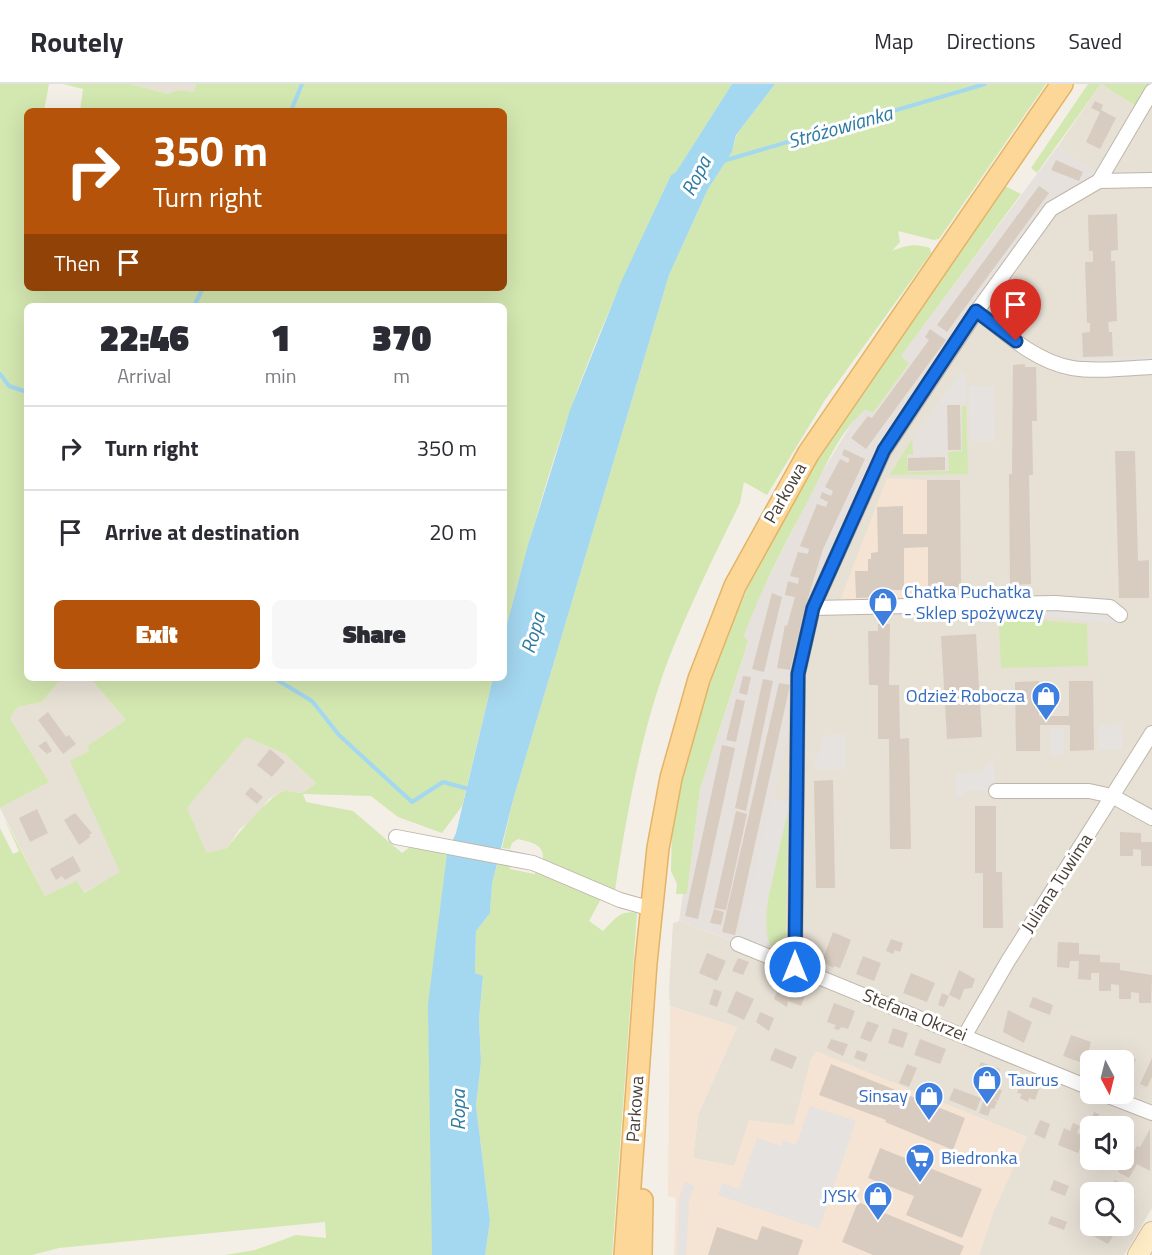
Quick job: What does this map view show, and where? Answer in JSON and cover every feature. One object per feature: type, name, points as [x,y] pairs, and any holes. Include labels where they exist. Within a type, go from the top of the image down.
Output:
[{"type":"main road","name":"Parkowa","points":[[625,1255],[646,963],[658,848],[674,767],[699,679],[735,586],[808,454],[1061,85]]},
{"type":"main road","name":"Parkowa","points":[[641,1255],[646,963]]},
{"type":"street","points":[[1099,181],[1152,91]]},
{"type":"street","points":[[795,967],[798,674],[813,608],[884,450],[976,311],[1051,209],[1099,181],[1152,180]]},
{"type":"street","points":[[976,311],[1016,341],[1049,361],[1073,368],[1152,367]]},
{"type":"street","points":[[813,608],[1055,603],[1110,607],[1120,615]]},
{"type":"street","name":"Juliana Tuwima","points":[[965,1035],[1008,960],[1152,733]]},
{"type":"street","points":[[996,791],[1089,791],[1112,796],[1152,818]]},
{"type":"street","points":[[396,837],[533,863],[620,900],[651,909]]},
{"type":"street","name":"Stefana Okrzei","points":[[738,944],[1080,1084]]},
{"type":"street","points":[[1129,1104],[1152,1113]]},
{"type":"street","points":[[1138,1255],[1152,1232]]},
{"type":"shaded area","points":[[130,84],[196,84],[194,92],[177,90],[168,94]]},
{"type":"shaded area","points":[[1101,84],[1139,108],[1152,88],[1152,1208],[1124,1255],[979,1255],[994,1210],[1027,1137],[896,1084],[811,1059],[794,1125],[734,1166],[693,1158],[698,1115],[737,1027],[670,1006],[673,923],[679,921],[740,944],[827,560],[874,454],[1050,204],[1095,172],[1058,146]]},
{"type":"shaded area","points":[[1058,146],[1095,171],[1085,184],[1050,204],[874,454],[827,560],[741,944],[679,921],[683,894],[687,894],[700,789],[748,643],[744,636],[756,602],[824,469],[855,418],[865,410],[873,413],[909,364],[900,357]]},
{"type":"shaded area","points":[[1152,356],[1152,367],[1062,365],[1067,360],[1080,358]]},
{"type":"shaded area","points":[[960,372],[966,374],[966,402],[938,403]]},
{"type":"shaded area","points":[[969,386],[994,386],[995,441],[970,441]]},
{"type":"shaded area","points":[[938,403],[961,403],[962,452],[949,472],[907,472],[907,455],[913,454],[912,439]]},
{"type":"shaded area","points":[[887,478],[927,480],[929,600],[839,603]]},
{"type":"shaded area","points":[[1055,603],[1120,615],[1120,624],[1043,616],[1000,618],[998,604]]},
{"type":"shaded area","points":[[60,681],[93,681],[126,720],[87,746],[89,751],[71,761],[121,872],[83,893],[77,882],[45,896],[0,808],[49,782],[10,718],[18,707],[42,702]]},
{"type":"shaded area","points":[[1122,724],[1123,749],[1099,750],[1098,725]]},
{"type":"shaded area","points":[[1050,728],[1064,728],[1064,755],[1050,755]]},
{"type":"shaded area","points":[[846,734],[846,769],[815,770],[815,758],[822,746],[822,736]]},
{"type":"shaded area","points":[[246,737],[285,754],[316,783],[303,793],[282,791],[269,799],[255,817],[239,830],[227,848],[207,853],[187,808]]},
{"type":"shaded area","points":[[994,757],[996,791],[969,791],[956,798],[955,774],[982,771]]},
{"type":"shaded area","points":[[771,799],[788,801],[788,810],[765,913],[765,934],[770,946],[768,956],[738,944]]},
{"type":"shaded area","points":[[670,1006],[737,1027],[698,1115],[693,1158],[734,1166],[749,1120],[794,1125],[811,1059],[816,1051],[1027,1137],[994,1210],[979,1255],[674,1255],[676,1198],[668,1196]]},
{"type":"shaded area","points":[[810,1106],[856,1121],[819,1229],[718,1195],[722,1183],[739,1189],[757,1138],[781,1146],[783,1141],[796,1145]]},
{"type":"shaded area","points":[[685,1182],[694,1186],[689,1201],[686,1255],[677,1255],[679,1199]]},
{"type":"green space","points":[[0,84],[49,84],[45,108],[24,108],[24,291],[507,291],[507,108],[80,108],[83,89],[63,84],[130,84],[168,94],[177,90],[194,92],[196,84],[732,84],[676,172],[671,175],[605,321],[581,381],[552,466],[507,624],[507,303],[24,303],[24,681],[60,681],[42,702],[18,707],[10,718],[49,782],[0,808]]},
{"type":"green space","points":[[775,84],[1046,84],[939,239],[934,240],[898,231],[900,242],[892,251],[915,245],[930,248],[931,253],[825,400],[767,495],[744,482],[740,503],[685,619],[650,714],[636,773],[615,890],[543,860],[542,851],[533,843],[518,839],[512,843],[510,849],[502,848],[513,800],[669,275],[708,189],[732,152],[737,134]]},
{"type":"green space","points":[[1088,84],[1101,84],[1037,173],[1031,168]]},
{"type":"green space","points":[[1101,84],[1150,84],[1136,106]]},
{"type":"green space","points":[[1005,186],[1021,194],[901,356],[909,364],[873,413],[865,410],[847,429],[826,464],[766,583],[744,636],[748,642],[700,789],[687,894],[676,894],[677,884],[671,871],[672,827],[689,751],[720,652],[758,564],[818,457]]},
{"type":"green space","points":[[962,406],[966,406],[968,474],[890,475],[912,439],[913,454],[907,455],[908,472],[949,471],[948,452],[962,451]]},
{"type":"green space","points":[[1038,620],[1087,624],[1088,666],[1001,668],[999,625],[1003,621]]},
{"type":"green space","points":[[93,681],[492,681],[462,806],[442,833],[398,817],[371,796],[303,794],[306,802],[353,811],[402,853],[411,846],[447,853],[436,943],[432,1255],[225,1255],[255,1250],[296,1235],[326,1238],[325,1222],[59,1248],[32,1255],[0,1255],[0,828],[13,854],[19,851],[3,816],[45,896],[77,881],[84,893],[120,872],[70,761],[89,751],[87,746],[126,720]],"holes":[[[246,737],[285,754],[316,783],[303,793],[284,791],[278,794],[254,816],[227,848],[207,853],[187,808]]]},
{"type":"green space","points":[[788,810],[786,934],[785,943],[775,949],[769,940],[768,905]]},
{"type":"green space","points":[[498,861],[508,864],[510,869],[534,874],[541,871],[601,899],[589,921],[603,931],[622,914],[637,913],[612,1255],[485,1255],[490,1221],[476,1105],[481,1062],[479,1019],[483,976],[475,973],[476,931],[490,913],[492,884]]},
{"type":"water","name":"Ropa","points":[[732,84],[775,84],[736,135],[732,152],[708,189],[669,275],[513,800],[492,884],[490,913],[476,931],[475,973],[483,976],[479,1019],[481,1062],[476,1105],[490,1221],[485,1255],[432,1255],[428,1004],[447,853],[456,833],[492,681],[507,681],[507,624],[528,545],[570,410],[621,282],[671,175],[676,172]]},
{"type":"building","points":[[1095,101],[1103,105],[1101,110],[1116,118],[1100,149],[1086,142],[1100,112],[1091,108]]},
{"type":"building","points":[[1056,160],[1083,172],[1079,181],[1051,170]]},
{"type":"building","points":[[1039,186],[1049,193],[947,332],[937,325]]},
{"type":"building","points":[[1117,214],[1118,250],[1111,251],[1111,261],[1115,261],[1117,321],[1108,322],[1109,332],[1112,332],[1113,356],[1083,357],[1082,333],[1090,332],[1090,323],[1087,323],[1085,262],[1093,262],[1093,251],[1089,251],[1088,215]]},
{"type":"building","points":[[930,329],[946,340],[866,449],[851,438],[868,416],[872,418],[929,340],[925,337]]},
{"type":"building","points":[[1025,364],[1025,367],[1036,367],[1037,421],[1032,421],[1033,475],[1029,475],[1031,584],[1010,585],[1009,474],[1012,474],[1013,365]]},
{"type":"building","points":[[947,405],[960,405],[961,450],[948,450]]},
{"type":"building","points":[[844,449],[865,459],[823,549],[804,611],[790,670],[777,668],[785,625],[787,626],[795,597],[785,595],[788,581],[798,584],[799,578],[790,576],[798,552],[808,554],[809,549],[800,546],[817,504],[826,507],[828,502],[820,498],[822,492],[831,496],[833,491],[825,487],[840,459],[848,463],[850,459],[842,455]]},
{"type":"building","points":[[1115,451],[1135,451],[1138,561],[1149,560],[1149,598],[1119,598]]},
{"type":"building","points":[[945,457],[945,470],[908,471],[908,458]]},
{"type":"building","points":[[927,480],[960,480],[961,587],[928,588],[928,547],[904,548],[904,590],[878,590],[878,597],[856,598],[855,571],[868,571],[868,559],[871,559],[871,553],[878,552],[877,507],[903,506],[903,534],[927,534]]},
{"type":"building","points":[[772,593],[782,597],[764,672],[752,669]]},
{"type":"building","points":[[878,624],[890,624],[889,685],[899,685],[900,739],[909,738],[911,849],[890,849],[889,739],[878,739],[878,685],[869,685],[868,631],[878,631]]},
{"type":"building","points":[[976,634],[982,737],[947,739],[941,636]]},
{"type":"building","points":[[743,676],[751,677],[747,695],[739,693]]},
{"type":"building","points":[[763,679],[773,681],[746,811],[735,808]]},
{"type":"building","points":[[1039,681],[1039,716],[1069,716],[1069,681],[1093,681],[1094,750],[1070,751],[1070,725],[1040,725],[1040,751],[1016,751],[1015,682]]},
{"type":"building","points":[[779,683],[790,685],[735,935],[722,932]]},
{"type":"building","points":[[736,699],[745,701],[736,742],[726,740]]},
{"type":"building","points":[[48,712],[66,737],[69,735],[76,744],[63,754],[38,720]]},
{"type":"building","points":[[46,741],[52,751],[47,754],[38,746]]},
{"type":"building","points":[[722,745],[735,748],[698,919],[685,916]]},
{"type":"building","points":[[270,749],[285,762],[272,777],[257,765]]},
{"type":"building","points":[[833,780],[835,888],[816,888],[814,781]]},
{"type":"building","points":[[251,787],[263,797],[257,804],[245,794]]},
{"type":"building","points":[[975,806],[996,806],[996,872],[1002,872],[1003,928],[983,928],[983,873],[975,873]]},
{"type":"building","points":[[37,809],[48,833],[30,842],[19,818]]},
{"type":"building","points":[[736,811],[747,814],[726,910],[714,908]]},
{"type":"building","points":[[75,813],[92,833],[79,845],[64,820]]},
{"type":"building","points":[[1120,832],[1141,833],[1141,842],[1152,842],[1152,866],[1141,866],[1141,850],[1133,849],[1133,856],[1120,856]]},
{"type":"building","points":[[73,856],[81,871],[65,880],[62,876],[56,880],[50,869]]},
{"type":"building","points":[[714,909],[724,912],[721,925],[710,923]]},
{"type":"building","points":[[833,932],[851,940],[840,968],[834,966],[833,968],[822,961]]},
{"type":"building","points":[[891,939],[903,943],[900,952],[895,950],[893,954],[886,951]]},
{"type":"building","points":[[1058,942],[1079,943],[1079,954],[1100,955],[1100,962],[1120,963],[1120,970],[1152,975],[1151,1003],[1139,1003],[1139,993],[1131,992],[1131,999],[1119,999],[1119,985],[1111,984],[1111,991],[1099,991],[1099,973],[1091,973],[1091,980],[1078,979],[1079,961],[1070,961],[1069,968],[1057,967]]},
{"type":"building","points":[[707,953],[726,961],[717,981],[699,973]]},
{"type":"building","points":[[863,956],[881,963],[874,981],[856,974]]},
{"type":"building","points":[[738,958],[749,962],[743,975],[732,971]]},
{"type":"building","points":[[959,970],[975,979],[972,988],[964,989],[960,1000],[949,995]]},
{"type":"building","points":[[911,973],[935,983],[927,1002],[903,993]]},
{"type":"building","points":[[781,980],[807,990],[801,1006],[788,1001],[787,1007],[774,999]]},
{"type":"building","points":[[714,989],[722,992],[717,1007],[709,1004]]},
{"type":"building","points":[[736,991],[754,999],[744,1020],[727,1012]]},
{"type":"building","points":[[942,993],[949,996],[944,1007],[938,1005]]},
{"type":"building","points":[[1033,997],[1053,1005],[1050,1015],[1029,1007]]},
{"type":"building","points":[[834,1003],[855,1011],[848,1029],[841,1027],[839,1030],[834,1029],[836,1025],[827,1022]]},
{"type":"building","points":[[1008,1010],[1032,1022],[1024,1043],[1003,1032]]},
{"type":"building","points":[[760,1012],[774,1018],[769,1031],[756,1022]]},
{"type":"building","points":[[867,1021],[879,1025],[871,1042],[860,1038]]},
{"type":"building","points":[[893,1028],[908,1033],[903,1048],[888,1043]]},
{"type":"building","points":[[1071,1035],[1091,1042],[1089,1050],[1080,1050],[1080,1062],[1063,1056]]},
{"type":"building","points":[[831,1039],[848,1044],[843,1056],[827,1048]]},
{"type":"building","points":[[920,1039],[946,1049],[940,1064],[914,1055]]},
{"type":"building","points":[[775,1048],[797,1057],[792,1069],[770,1060]]},
{"type":"building","points":[[857,1050],[868,1054],[865,1062],[854,1058]]},
{"type":"building","points":[[1152,1058],[1152,1077],[1147,1087],[1140,1084]]},
{"type":"building","points":[[981,1062],[1000,1069],[990,1092],[972,1084]]},
{"type":"building","points":[[831,1064],[965,1118],[953,1150],[885,1122],[886,1120],[819,1095]]},
{"type":"building","points":[[907,1064],[917,1068],[909,1087],[899,1083]]},
{"type":"building","points":[[1023,1077],[1041,1084],[1035,1100],[1029,1098],[1028,1102],[1020,1098],[1022,1094],[1017,1093]]},
{"type":"building","points":[[954,1088],[981,1098],[976,1111],[949,1100]]},
{"type":"building","points":[[996,1088],[1002,1090],[998,1101],[994,1099],[997,1102],[994,1109],[991,1108],[988,1116],[979,1113],[985,1096],[991,1098]]},
{"type":"building","points":[[1040,1120],[1050,1124],[1045,1139],[1034,1134]]},
{"type":"building","points":[[1073,1123],[1080,1126],[1077,1133],[1080,1134],[1078,1153],[1058,1145],[1064,1128],[1070,1131]]},
{"type":"building","points":[[1150,1129],[1150,1171],[1137,1164],[1134,1169],[1134,1151],[1137,1146],[1140,1147]]},
{"type":"building","points":[[880,1148],[982,1189],[962,1238],[906,1215],[914,1196],[868,1178]]},
{"type":"building","points":[[1119,1170],[1134,1170],[1129,1178],[1118,1172]]},
{"type":"building","points":[[1054,1180],[1069,1186],[1065,1196],[1050,1190]]},
{"type":"building","name":"JYSK","points":[[858,1202],[964,1246],[960,1255],[873,1255],[842,1242]]},
{"type":"building","points":[[1051,1216],[1067,1222],[1064,1230],[1048,1224]]},
{"type":"building","points":[[762,1226],[803,1240],[798,1255],[708,1255],[717,1227],[757,1240]]},
{"type":"building","points":[[1093,1236],[1113,1236],[1108,1244]]},
{"type":"waterway","points":[[292,108],[302,84]]},
{"type":"waterway","name":"Stróżowianka","points":[[723,161],[985,84]]},
{"type":"waterway","points":[[196,303],[202,291]]},
{"type":"waterway","points":[[0,374],[9,386],[24,391]]},
{"type":"waterway","points":[[279,681],[312,701],[339,735],[412,802],[443,782],[469,789]]},
{"type":"place","name":"Chatka Puchatka - Sklep spożywczy","points":[[883,628]]},
{"type":"place","name":"Odzież Robocza","points":[[1046,722]]},
{"type":"place","name":"Taurus","points":[[987,1106]]},
{"type":"place","name":"Sinsay","points":[[929,1122]]},
{"type":"place","name":"Biedronka","points":[[920,1184]]},
{"type":"place","name":"JYSK","points":[[878,1222]]},
{"type":"route","points":[[795,967],[798,674],[813,608],[884,450],[976,311],[1016,341]]}]
